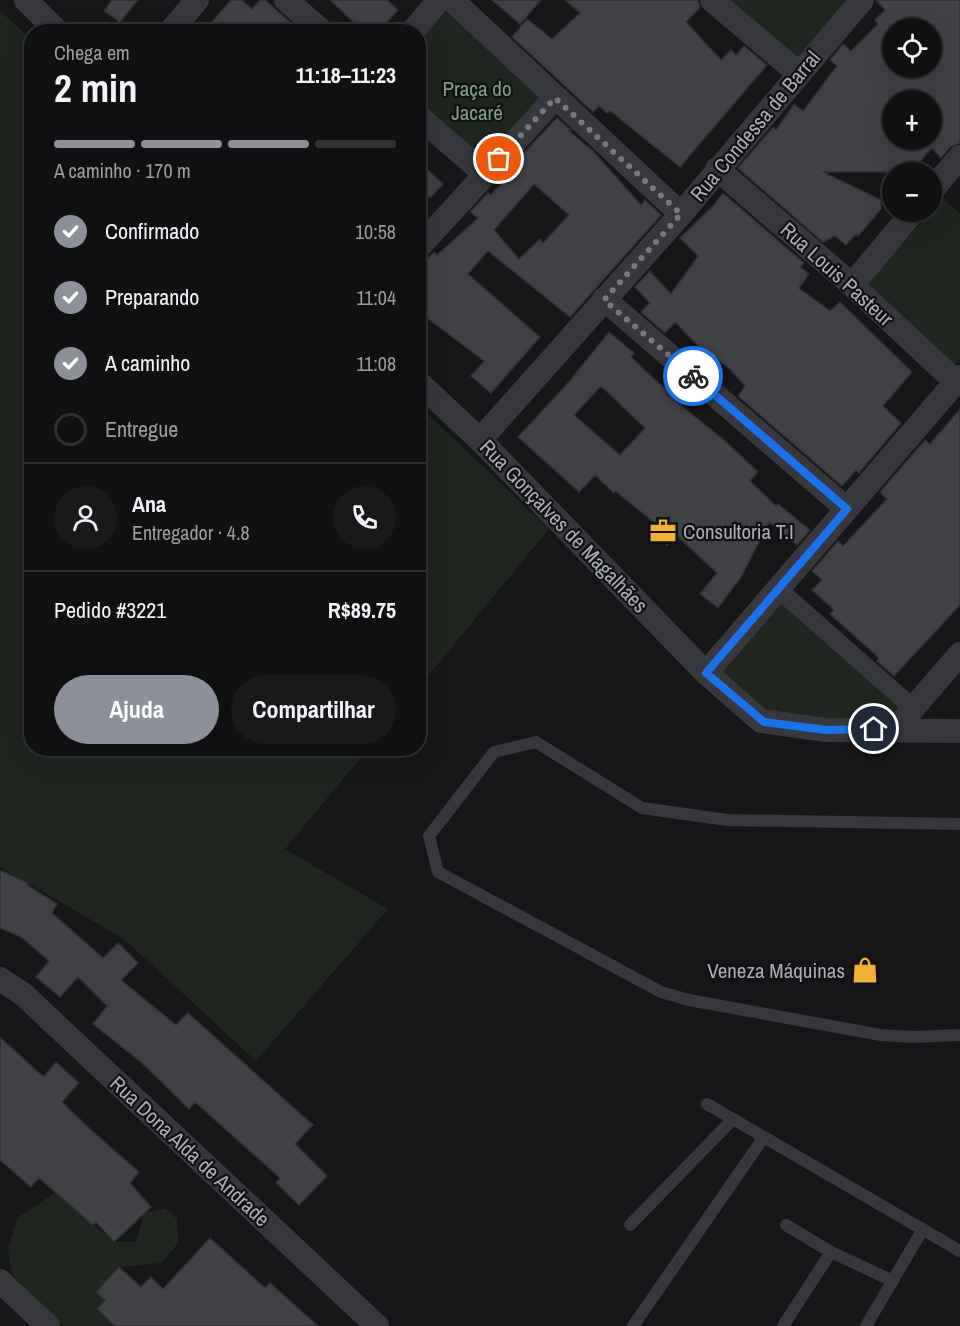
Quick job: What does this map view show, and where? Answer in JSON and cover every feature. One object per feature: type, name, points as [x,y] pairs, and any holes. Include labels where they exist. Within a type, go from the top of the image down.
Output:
[{"type":"street","points":[[26,0],[50,24]]},
{"type":"street","points":[[177,24],[197,0]]},
{"type":"street","points":[[286,0],[314,24]]},
{"type":"street","points":[[419,24],[439,0]]},
{"type":"street","points":[[452,0],[681,214]]},
{"type":"street","points":[[712,0],[798,73]]},
{"type":"street","name":"Rua Condessa de Barral","points":[[480,440],[681,214],[862,0]]},
{"type":"street","points":[[426,239],[555,98]]},
{"type":"street","points":[[426,123],[485,174]]},
{"type":"street","name":"Rua Louis Pasteur","points":[[717,169],[958,379]]},
{"type":"street","points":[[852,285],[906,222]]},
{"type":"street","points":[[604,300],[847,509]]},
{"type":"street","points":[[706,673],[958,379]]},
{"type":"street","name":"Rua Gonçalves de Magalhães","points":[[426,389],[480,440],[706,673],[766,723],[826,730],[960,731]]},
{"type":"street","points":[[777,588],[913,708]]},
{"type":"street","points":[[895,729],[960,654]]},
{"type":"street","name":"Rua Dona Alda de Andrade","points":[[0,978],[23,994],[377,1326]]},
{"type":"street","points":[[0,1281],[48,1326]]},
{"type":"lane","points":[[960,824],[727,820],[642,808],[536,742],[494,752],[429,836],[438,872],[661,992],[689,1000],[881,1035],[912,1037],[960,1035]]},
{"type":"lane","points":[[707,1104],[960,1251]]},
{"type":"lane","points":[[630,1225],[733,1119]]},
{"type":"lane","points":[[633,1326],[764,1137]]},
{"type":"lane","points":[[786,1225],[831,1252],[893,1281]]},
{"type":"lane","points":[[866,1326],[923,1229]]},
{"type":"lane","points":[[783,1326],[831,1252]]},
{"type":"green space","points":[[720,0],[851,0],[797,64]]},
{"type":"green space","name":"Praça do Jacaré","points":[[446,5],[541,99],[480,167],[426,117],[426,25]]},
{"type":"green space","points":[[0,11],[24,33],[24,756],[362,756],[285,849],[388,909],[256,1061],[124,939],[0,867]]},
{"type":"green space","points":[[942,200],[960,213],[960,358],[950,370],[861,288],[922,222],[942,222]]},
{"type":"green space","points":[[426,413],[549,529],[426,678]]},
{"type":"green space","points":[[772,591],[913,707],[885,738],[759,729],[710,677]]},
{"type":"green space","points":[[55,1193],[114,1242],[136,1242],[144,1213],[165,1208],[177,1219],[178,1243],[162,1263],[119,1267],[96,1291],[105,1300],[97,1309],[115,1326],[64,1326],[12,1274],[8,1248],[18,1217]]},
{"type":"building","points":[[112,0],[138,0],[120,22],[104,11]]},
{"type":"building","points":[[231,0],[242,0],[252,9],[260,0],[265,0],[292,24],[210,24]]},
{"type":"building","points":[[330,0],[387,0],[398,10],[385,24],[356,24]]},
{"type":"building","points":[[492,0],[541,0],[520,24]]},
{"type":"building","points":[[565,0],[698,0],[700,7],[686,22],[721,60],[731,50],[736,55],[744,46],[767,65],[680,167],[610,111],[607,113],[599,106],[593,112],[512,37],[527,19],[552,39],[580,13]]},
{"type":"building","points":[[876,0],[960,0],[960,143],[950,147],[941,158],[934,150],[942,150],[942,90],[882,90],[882,150],[930,150],[920,162],[882,162],[882,172],[823,172],[881,200],[881,209],[858,236],[856,234],[846,245],[835,236],[823,242],[738,168],[773,127],[776,130],[794,104],[803,111],[837,66],[830,60],[843,44],[851,51],[878,24],[875,20],[885,10]]},
{"type":"building","points":[[557,118],[593,151],[641,205],[645,200],[661,215],[570,317],[488,251],[468,274],[540,337],[491,393],[471,376],[484,361],[426,317],[426,259],[434,252],[437,255],[478,218],[470,212],[488,193],[491,195],[520,161],[518,159]],"holes":[[[534,184],[569,215],[543,243],[540,239],[519,259],[494,230]]]},
{"type":"building","points":[[426,168],[443,184],[430,198],[426,194]]},
{"type":"building","points":[[723,193],[804,263],[800,267],[809,274],[799,288],[830,311],[840,302],[912,372],[883,406],[901,423],[859,473],[856,470],[842,486],[738,396],[745,386],[730,369],[714,357],[712,360],[675,322],[665,333],[641,312],[650,303],[635,287],[650,271],[671,294],[698,256],[680,238]]},
{"type":"building","points":[[609,332],[634,353],[631,357],[668,392],[667,394],[724,440],[758,472],[750,481],[776,506],[778,504],[810,530],[797,545],[769,522],[741,577],[718,608],[700,594],[717,573],[677,536],[667,545],[650,530],[655,523],[615,491],[614,493],[595,475],[579,492],[518,437],[568,383]],"holes":[[[601,386],[645,428],[620,455],[574,415]]]},
{"type":"building","points":[[960,409],[960,605],[894,676],[877,661],[879,658],[830,614],[834,610],[812,590],[822,580],[812,571],[838,541],[843,546],[887,499],[880,492],[925,440],[930,444]]},
{"type":"building","points":[[0,870],[28,883],[27,885],[57,904],[52,913],[103,958],[118,943],[138,963],[121,980],[176,1025],[188,1013],[313,1125],[295,1144],[327,1176],[299,1205],[276,1183],[280,1178],[195,1102],[189,1109],[142,1063],[93,1024],[107,1006],[78,977],[60,997],[36,977],[49,961],[21,937],[0,928]]},
{"type":"building","points":[[0,1037],[44,1076],[56,1062],[79,1083],[62,1102],[139,1172],[130,1183],[151,1207],[114,1242],[96,1222],[93,1225],[39,1178],[31,1187],[0,1160]]},
{"type":"building","points":[[210,1238],[265,1288],[270,1283],[318,1326],[115,1326],[97,1309],[105,1300],[96,1292],[119,1267],[141,1287],[151,1277],[163,1289]]},
{"type":"way so far","points":[[499,159],[555,98],[681,214],[604,300],[693,376]]},
{"type":"place","name":"Consultoria T.I","points":[[663,531]]},
{"type":"place","name":"Veneza Máquinas","points":[[865,970]]},
{"type":"route","points":[[693,376],[847,509],[706,673],[766,723],[826,730],[874,729]]}]
